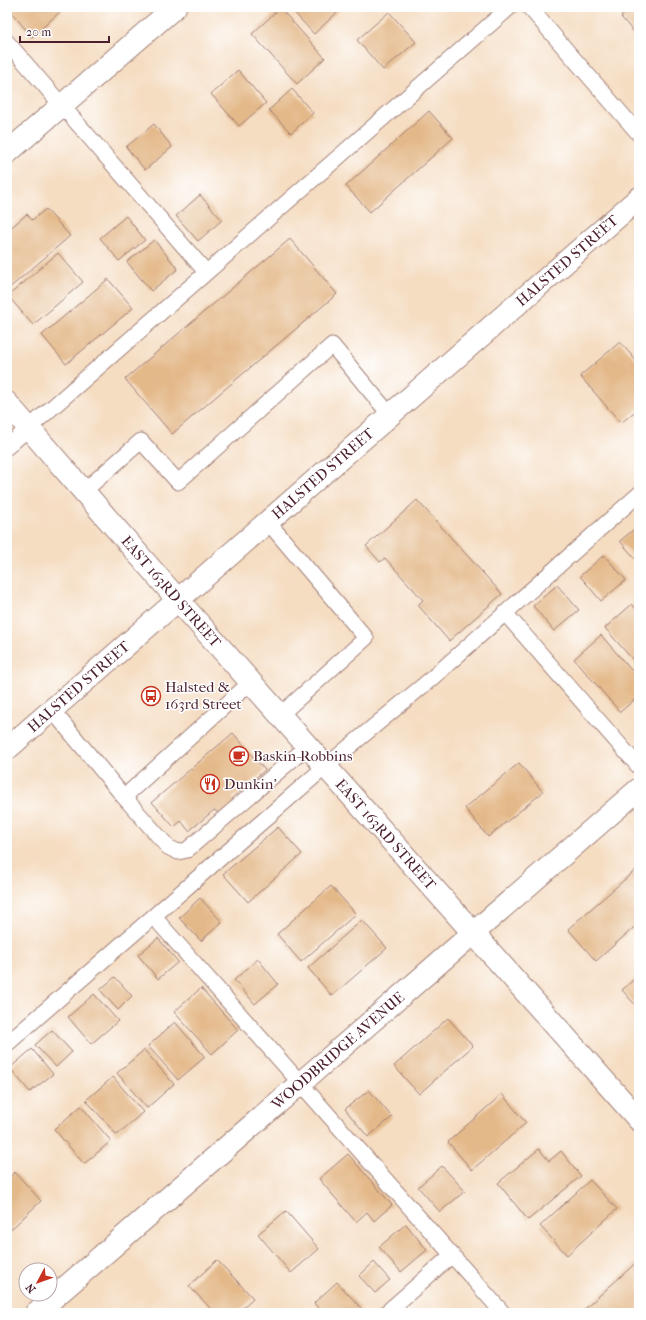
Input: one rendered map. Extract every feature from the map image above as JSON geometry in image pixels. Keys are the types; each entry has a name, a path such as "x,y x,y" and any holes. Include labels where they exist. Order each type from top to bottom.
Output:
{"street":[{"path":"7,153 175,7"},
{"name":"HALSTED STREET","path":"7,749 639,198"},
{"name":"EAST 163RD STREET","path":"7,403 178,600 639,1120"},
{"name":"WOODBRIDGE AVENUE","path":"36,1313 639,789"}],"lane":[{"path":"7,447 510,7"},
{"path":"528,7 639,134"},
{"path":"7,42 206,272"},
{"path":"84,492 141,441 178,482 332,345 390,415"},
{"path":"7,1044 326,766 431,679 639,494"},
{"path":"268,522 366,638 280,715"},
{"path":"505,613 639,767"},
{"path":"124,797 251,682"},
{"path":"52,710 124,797 168,847 178,852 187,850 308,746"},
{"path":"154,917 503,1313"},
{"path":"386,1313 452,1255"}],"building":[{"path":"7,7 58,7 61,11 32,37"},
{"path":"289,7 343,7 314,34"},
{"path":"632,7 639,7 639,38 621,17"},
{"path":"280,8 325,58 297,84 252,34"},
{"path":"389,12 416,42 383,70 357,40"},
{"path":"7,68 12,74 7,79"},
{"path":"238,70 266,103 239,126 211,94"},
{"path":"292,89 313,113 291,133 269,110"},
{"path":"429,111 453,138 370,212 346,186"},
{"path":"154,124 172,147 145,170 126,147"},
{"path":"200,195 222,220 198,241 176,216"},
{"path":"46,209 70,236 7,290 7,231 27,214 32,220"},
{"path":"126,216 145,240 119,261 100,238"},
{"path":"290,239 337,294 172,434 125,379"},
{"path":"154,240 178,269 151,291 127,262"},
{"path":"58,253 83,282 33,325 8,296"},
{"path":"108,279 133,308 66,364 42,335"},
{"path":"620,342 639,364 639,408 621,423 580,376"},
{"path":"417,500 502,594 449,641 418,605 423,600 385,558 380,562 366,546"},
{"path":"639,525 639,563 620,541"},
{"path":"604,555 626,580 601,601 580,576"},
{"path":"557,585 579,610 554,631 533,606"},
{"path":"632,604 639,613 639,667 605,628"},
{"path":"601,635 639,679 639,696 620,712 574,659"},
{"name":"Dunkin'","path":"233,733 265,770 232,798 236,803 222,815 214,810 189,831 181,821 174,827 152,802"},
{"path":"519,763 543,792 488,837 465,808"},
{"path":"278,827 302,854 248,902 223,874"},
{"path":"639,867 639,923 596,961 568,929"},
{"path":"331,886 356,914 301,962 277,934"},
{"path":"200,898 222,922 201,941 179,918"},
{"path":"362,920 387,948 332,996 308,968"},
{"path":"158,938 178,962 158,979 138,955"},
{"path":"258,959 278,984 255,1004 234,980"},
{"path":"639,975 639,1009 622,990"},
{"path":"115,977 132,996 118,1010 100,990"},
{"path":"201,988 238,1030 212,1054 174,1012"},
{"path":"94,994 118,1021 91,1044 68,1017"},
{"path":"448,1018 473,1046 419,1094 394,1066"},
{"path":"175,1022 205,1057 178,1080 148,1046"},
{"path":"52,1030 72,1052 56,1067 35,1045"},
{"path":"32,1049 53,1074 30,1092 10,1068"},
{"path":"144,1050 174,1084 147,1108 117,1073"},
{"path":"113,1077 143,1112 117,1135 86,1100"},
{"path":"369,1090 392,1117 368,1137 345,1109"},
{"path":"502,1094 526,1123 472,1170 448,1142"},
{"path":"81,1106 111,1141 84,1164 54,1129"},
{"path":"539,1149 549,1161 561,1151 581,1176 528,1220 498,1183"},
{"path":"348,1154 392,1205 374,1221 367,1212 356,1222 319,1179"},
{"path":"442,1166 465,1191 440,1212 418,1187"},
{"path":"15,1172 41,1201 7,1233 7,1179"},
{"path":"590,1180 617,1209 567,1255 540,1226"},
{"path":"286,1211 319,1249 291,1273 258,1234"},
{"path":"406,1224 427,1250 401,1272 379,1247"},
{"path":"217,1260 253,1298 237,1313 215,1313 189,1286"},
{"path":"639,1260 639,1313 580,1313"},
{"path":"374,1262 390,1280 375,1293 359,1276"},
{"path":"337,1282 361,1308 355,1313 323,1313 314,1303"}],"place":[{"name":"Halsted & 163rd Street","path":"151,696"},
{"name":"Baskin-Robbins","path":"239,756"},
{"name":"Dunkin'","path":"210,784"}]}
